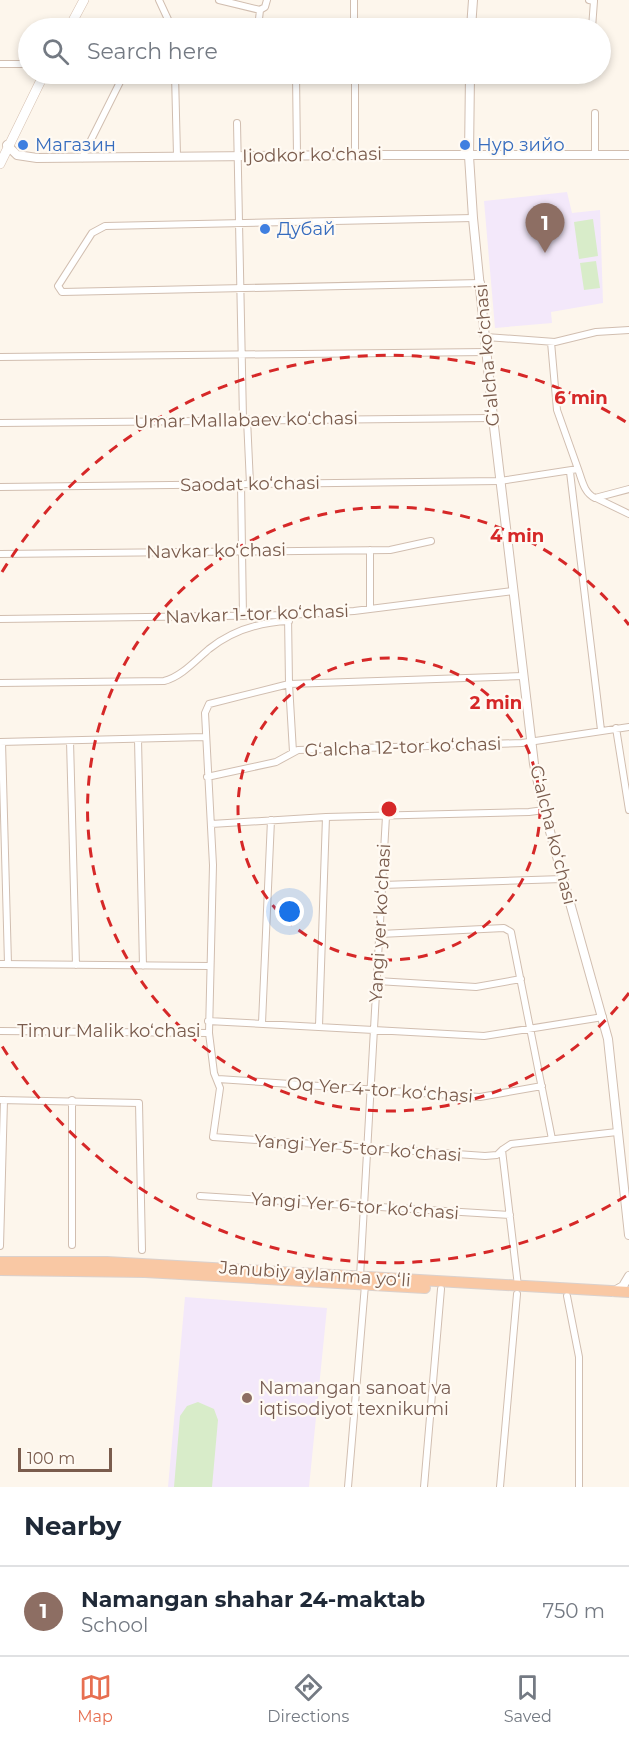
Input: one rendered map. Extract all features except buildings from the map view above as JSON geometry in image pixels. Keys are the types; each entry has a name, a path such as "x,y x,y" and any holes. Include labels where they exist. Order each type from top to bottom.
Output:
{"highway":[{"name":"Janubiy aylanma yoʻli","path":"0,1262 107,1262 518,1290 629,1300"},
{"name":"Janubiy aylanma yoʻli","path":"0,1270 145,1272 363,1281 441,1289 629,1292"}],"main road":[{"path":"74,18 84,0"},
{"path":"0,164 3,143 38,84"}],"street":[{"path":"219,0 260,10 265,7 267,0"},
{"path":"354,0 354,18"},
{"path":"471,18 472,0"},
{"path":"592,18 593,0"},
{"path":"161,1 168,18"},
{"path":"259,18 260,10"},
{"path":"0,64 18,64"},
{"path":"82,158 119,84"},
{"path":"175,84 177,156"},
{"path":"296,84 297,155"},
{"path":"355,84 356,154"},
{"name":"Gʻalcha koʻchasi","path":"470,84 469,156 473,218 500,481 532,742 544,810 608,1039 617,1132 626,1168 629,1235"},
{"path":"595,113 595,155"},
{"path":"237,123 241,354 250,484"},
{"name":"Ijodkor koʻchasi","path":"3,143 17,154 26,157 356,154 629,155"},
{"path":"473,218 100,227 92,233 58,286 62,292 481,283"},
{"path":"486,337 551,342 607,330 629,330"},
{"path":"551,342 557,410 587,493 629,514"},
{"path":"0,357 487,352"},
{"name":"Umar Mallabaev koʻchasi","path":"0,423 493,418"},
{"name":"Saodat koʻchasi","path":"0,487 500,481 578,469"},
{"path":"570,472 602,730"},
{"path":"241,484 243,616"},
{"path":"596,498 629,489"},
{"name":"Navkar koʻchasi","path":"0,554 390,550 431,541"},
{"path":"370,550 370,609"},
{"name":"Navkar 1-tor koʻchasi","path":"0,619 243,616 288,618 513,591"},
{"path":"0,683 164,681 177,676 211,647 232,634 288,618 293,752"},
{"path":"523,676 289,684 209,704 205,712 205,737 213,865 208,1021 484,1036 603,1017"},
{"name":"Gʻalcha 12-tor koʻchasi","path":"207,777 276,762 287,758 293,752 532,742 629,727"},
{"path":"616,728 629,810"},
{"path":"205,737 1,742 4,964 209,966"},
{"path":"138,739 143,966"},
{"path":"70,741 76,965"},
{"path":"211,824 326,816 544,810"},
{"path":"319,1026 326,816"},
{"name":"Yangi yer koʻchasi","path":"348,1487 363,1281 364,1207 386,816"},
{"path":"262,1023 271,820"},
{"path":"382,885 563,879"},
{"path":"380,934 508,929 514,936 552,1139"},
{"path":"377,981 476,987 521,979"},
{"name":"Timur Malik koʻchasi","path":"0,1031 209,1033 208,1021"},
{"path":"209,1033 218,1079"},
{"name":"Oq Yer 4-tor koʻchasi","path":"218,1079 480,1097 542,1086"},
{"name":"Yangi Yer 5-tor koʻchasi","path":"218,1079 220,1088 213,1137 485,1155 496,1155 502,1150"},
{"path":"0,1246 2,1100 137,1102 140,1107 142,1251"},
{"path":"72,1100 72,1245"},
{"path":"500,1487 518,1290 502,1150 511,1144 617,1132"},
{"name":"Yangi Yer 6-tor koʻchasi","path":"200,1196 510,1215"},
{"path":"613,1292 625,1283 629,1276"},
{"path":"424,1487 441,1289"},
{"path":"567,1296 579,1357 579,1487"}],"shaded area":[{"path":"567,192 572,213 600,210 603,303 551,312 552,323 495,328 484,201"},
{"name":"Namangan sanoat va iqtisodiyot texnikumi","path":"185,1297 327,1308 309,1487 168,1487"}],"green space":[{"path":"593,219 598,256 579,259 574,222"},
{"path":"596,261 600,288 584,290 580,263"},
{"path":"198,1402 214,1409 218,1420 212,1487 174,1487 180,1416 187,1406"}],"place":[{"name":"Магазин","path":"23,145"},
{"name":"Нур зийо","path":"465,145"},
{"name":"Дубай","path":"265,229"},
{"name":"Namangan shahar 24-maktab","path":"545,253"},
{"name":"Namangan sanoat va iqtisodiyot texnikumi","path":"247,1398"}]}
